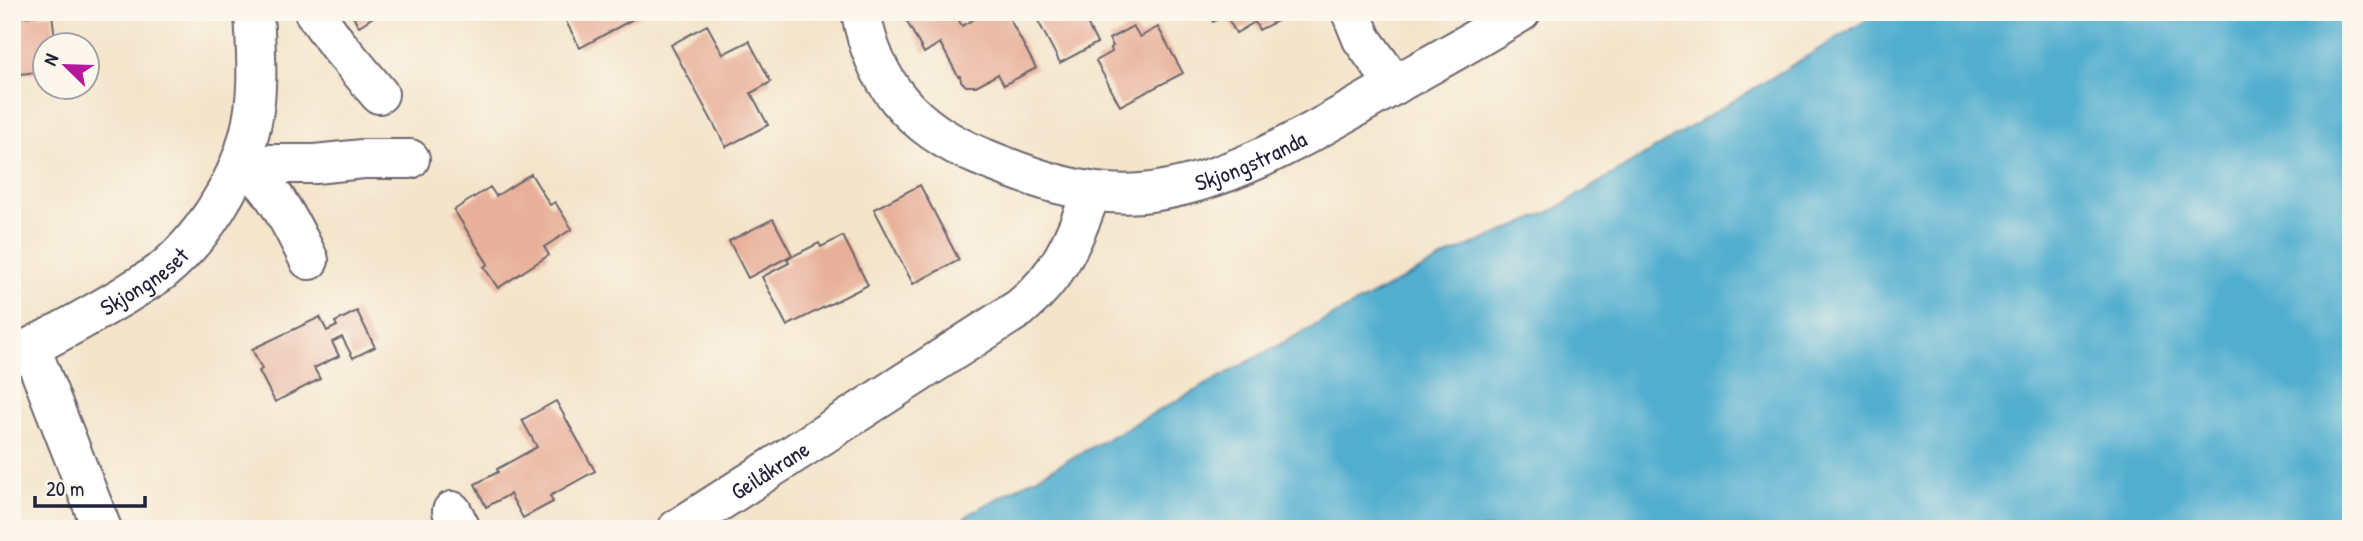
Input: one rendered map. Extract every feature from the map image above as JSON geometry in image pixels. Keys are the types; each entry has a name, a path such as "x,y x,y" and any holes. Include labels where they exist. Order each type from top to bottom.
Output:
{"street":[{"name":"Skjongneset","path":"21,352 86,319 162,271 198,234 247,170 257,81 254,12"},
{"path":"314,12 379,94"},
{"name":"Skjongstranda","path":"861,12 877,66 889,88 905,108 924,124 953,145 1018,173 1091,193 1142,193 1201,181 1273,152 1521,12"},
{"path":"1351,12 1362,39 1395,85"},
{"path":"309,260 296,232 247,170 268,164 410,159"},
{"name":"Geilåkrane","path":"677,529 1036,295 1054,275 1071,246 1091,193"},
{"path":"21,352 102,529"}],"water":[{"path":"1880,12 2351,12 2351,529 951,529 971,513 1312,327 1449,255 1552,211"}],"building":[{"path":"17,12 34,12 35,14 18,16"},
{"path":"350,12 381,12 359,26"},
{"path":"561,12 646,12 580,48"},
{"path":"954,12 962,26 987,12 1006,12 1036,68 1004,85 998,74 976,86 966,86 940,43 924,53 903,14"},
{"path":"1049,12 1081,12 1097,43 1060,63 1038,21 1050,14"},
{"path":"1208,12 1272,12 1277,21 1259,30 1255,22 1236,33 1226,15 1213,22"},
{"path":"52,14 54,32 32,32 32,73 12,75 12,18"},
{"path":"707,25 723,54 749,41 771,82 751,93 768,125 726,147 671,45"},
{"path":"1133,26 1140,37 1158,27 1183,73 1120,106 1096,61 1112,52 1113,46 1109,39"},
{"path":"531,174 550,205 555,202 572,229 544,247 549,255 498,288 484,267 488,264 454,210 490,187 496,196"},
{"path":"920,185 959,260 913,284 874,209"},
{"path":"773,219 792,255 748,278 729,241"},
{"path":"843,236 868,285 787,326 762,277 789,263 787,259 819,243 821,247"},
{"path":"357,311 375,347 353,358 342,337 332,342 339,356 314,368 320,379 275,402 259,371 262,369 252,349 320,317 327,331 337,326 335,322"},
{"path":"556,401 595,471 550,496 553,502 523,518 510,494 486,507 475,484 537,447 522,420"}]}
